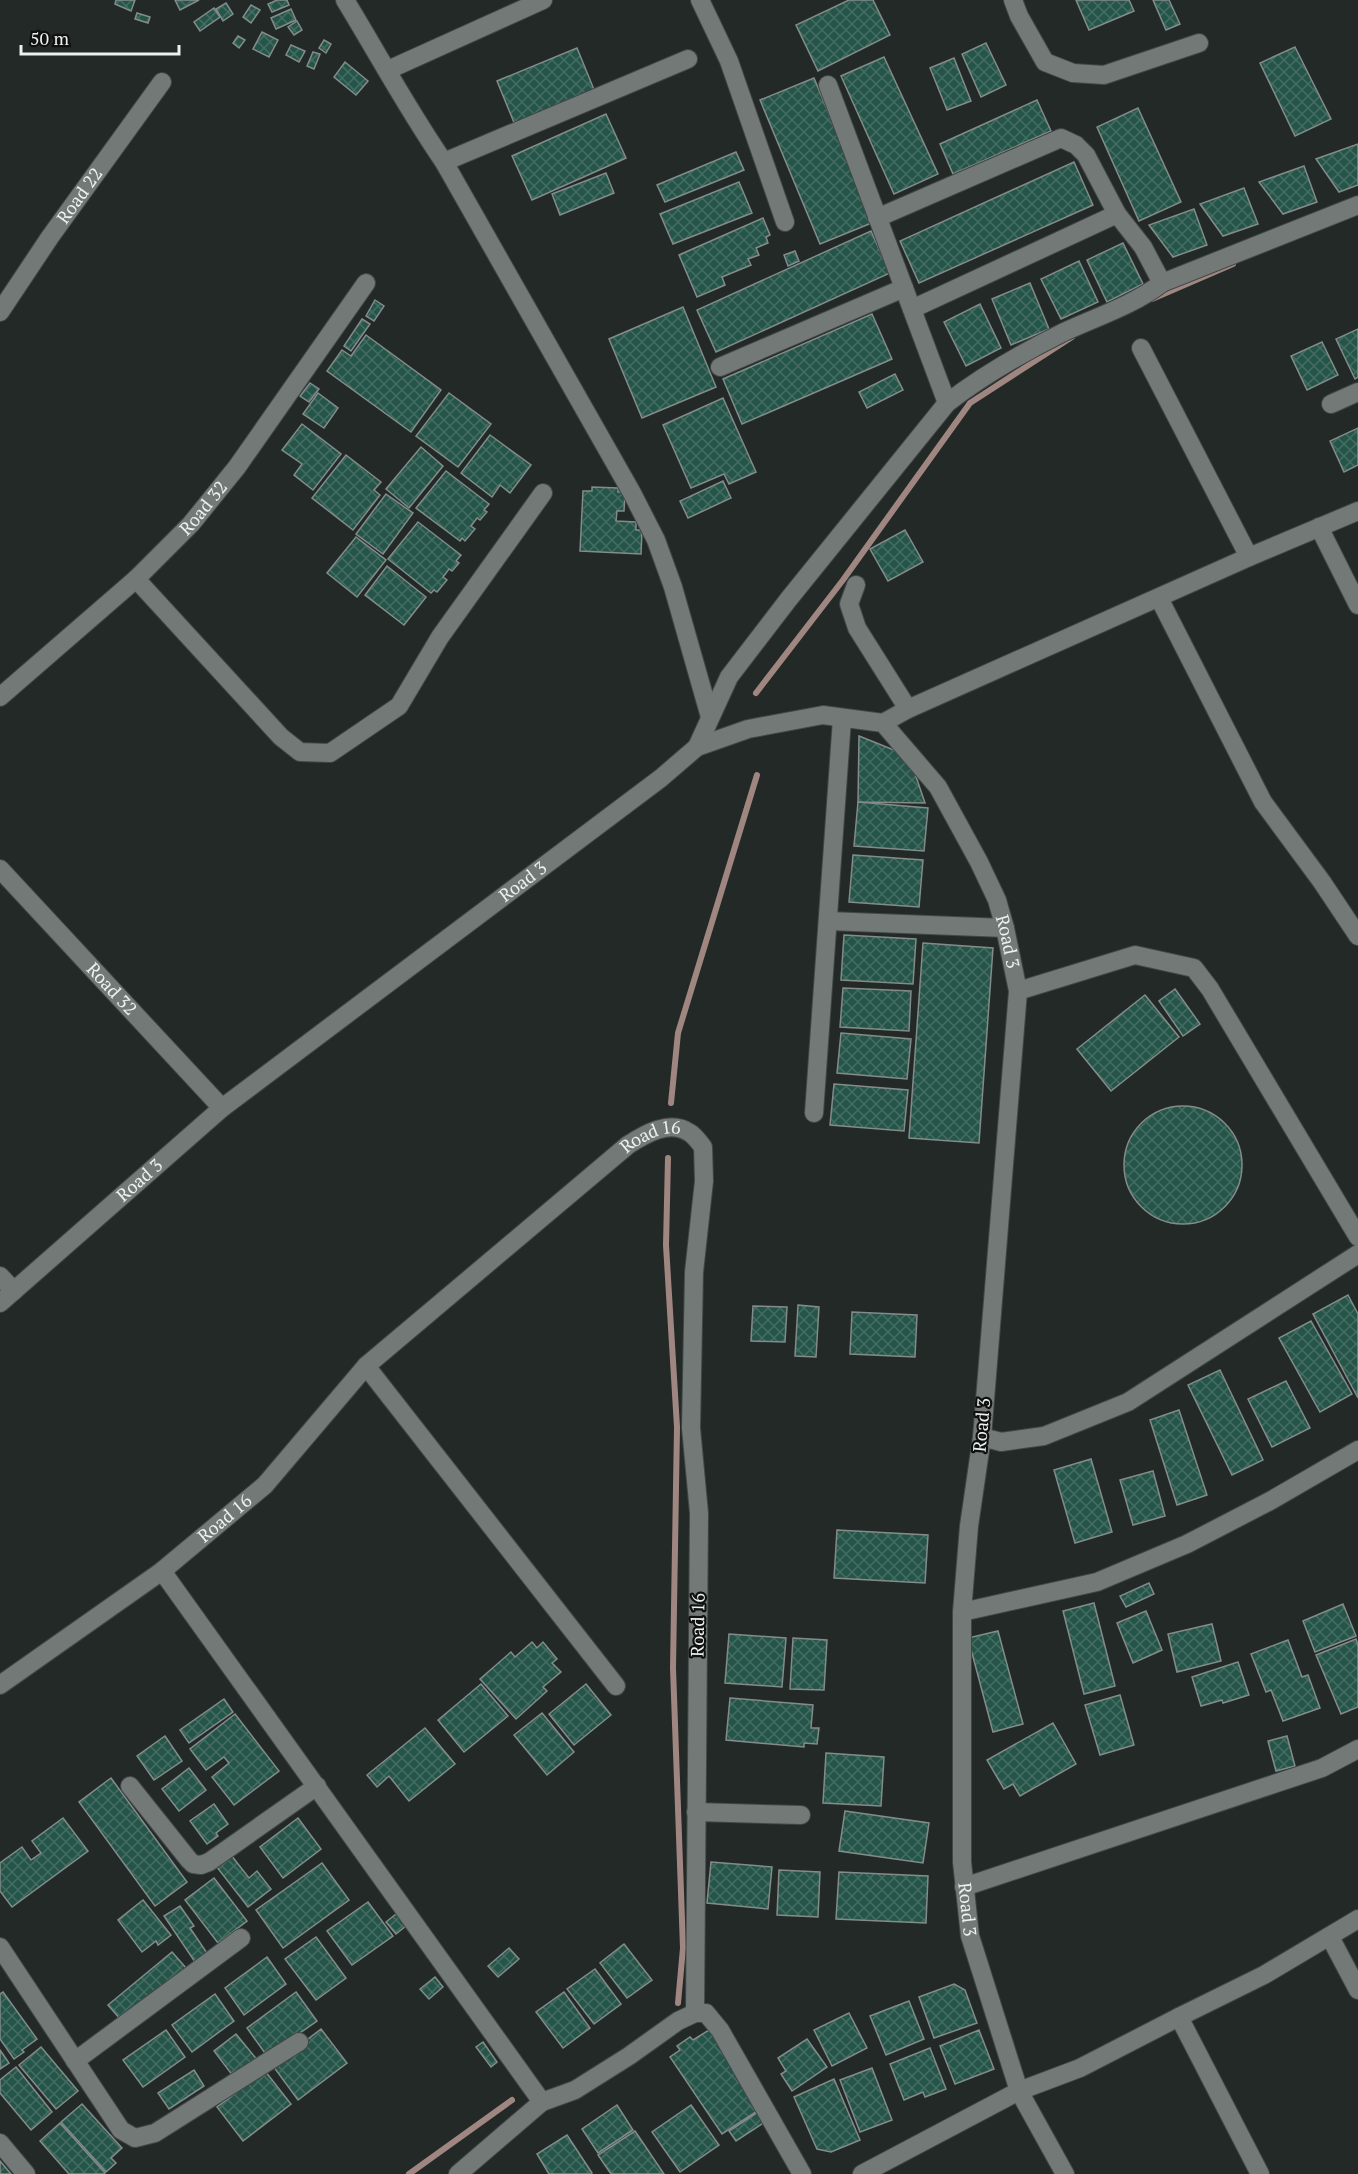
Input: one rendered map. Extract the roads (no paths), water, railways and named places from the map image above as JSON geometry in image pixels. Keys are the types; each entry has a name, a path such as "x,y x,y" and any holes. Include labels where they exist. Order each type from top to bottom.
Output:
{"street":[{"path":"345,0 388,70 416,122 444,162 632,493 656,540 673,587 711,717"},
{"path":"388,70 543,0"},
{"path":"700,0 729,61 785,222"},
{"path":"1013,0 1019,16 1045,62 1073,73 1104,75 1199,43"},
{"path":"444,162 688,59"},
{"name":"Road 22","path":"0,312 50,237 162,82"},
{"path":"828,85 947,403"},
{"path":"877,218 1062,138 1076,145 1086,155 1117,213 1143,247 1162,283"},
{"path":"697,747 729,677 947,403 976,380 1061,334 1139,299 1162,283 1358,205"},
{"path":"912,309 1117,213"},
{"name":"Road 32","path":"0,697 136,579 191,524 237,467 366,283"},
{"path":"720,367 904,288"},
{"path":"1141,348 1249,557"},
{"path":"1331,404 1358,392"},
{"path":"136,579 281,737 300,752 330,753 399,706 440,637 543,492"},
{"path":"883,723 908,709 1358,511"},
{"path":"1319,527 1358,605"},
{"path":"856,585 849,604 857,628 908,709"},
{"path":"1159,598 1263,802 1322,882 1358,936"},
{"name":"Road 3","path":"0,1303 222,1108 651,786 697,747 748,729 823,716 883,723 938,787 997,900 1018,991 982,1437 969,1526 962,1612 962,1862 970,1936 1019,2091 1065,2174"},
{"path":"814,1113 842,719"},
{"name":"Road 32","path":"0,869 222,1108"},
{"path":"828,921 1005,928"},
{"path":"1018,991 1135,956 1194,968 1216,999 1358,1237"},
{"name":"Road 16","path":"0,1685 162,1571 265,1485 366,1366 627,1145 646,1133 670,1126 689,1132 703,1147 704,1180 694,1272 691,1428 699,1513 695,2013"},
{"path":"982,1437 1001,1442 1044,1436 1128,1402 1358,1254"},
{"path":"0,1276 14,1291"},
{"path":"366,1366 616,1686"},
{"path":"962,1612 1097,1582 1187,1544 1270,1501 1358,1450"},
{"path":"162,1571 542,2102"},
{"path":"964,1887 1322,1768 1358,1749"},
{"path":"130,1786 189,1860 193,1864 201,1865 209,1862 317,1786"},
{"path":"696,1812 801,1815"},
{"path":"862,2174 1019,2091 1080,2068 1264,1975 1358,1919"},
{"path":"1330,1937 1358,1990"},
{"path":"75,2061 241,1938"},
{"path":"0,1947 122,2130 135,2138 155,2133 299,2042"},
{"path":"458,2174 542,2102 575,2090 628,2056 659,2032 695,2013 706,2013 720,2030 802,2174"},
{"path":"1179,2017 1260,2174"},
{"path":"0,2143 26,2174"}],"waterway":[{"path":"1152,299 1233,264"},
{"path":"756,693 843,580 970,403 1072,337"},
{"path":"671,1103 678,1033 757,775"},
{"path":"668,1158 666,1245 677,1427 673,1668 683,1948 678,2003"},
{"path":"409,2174 512,2100"}]}
